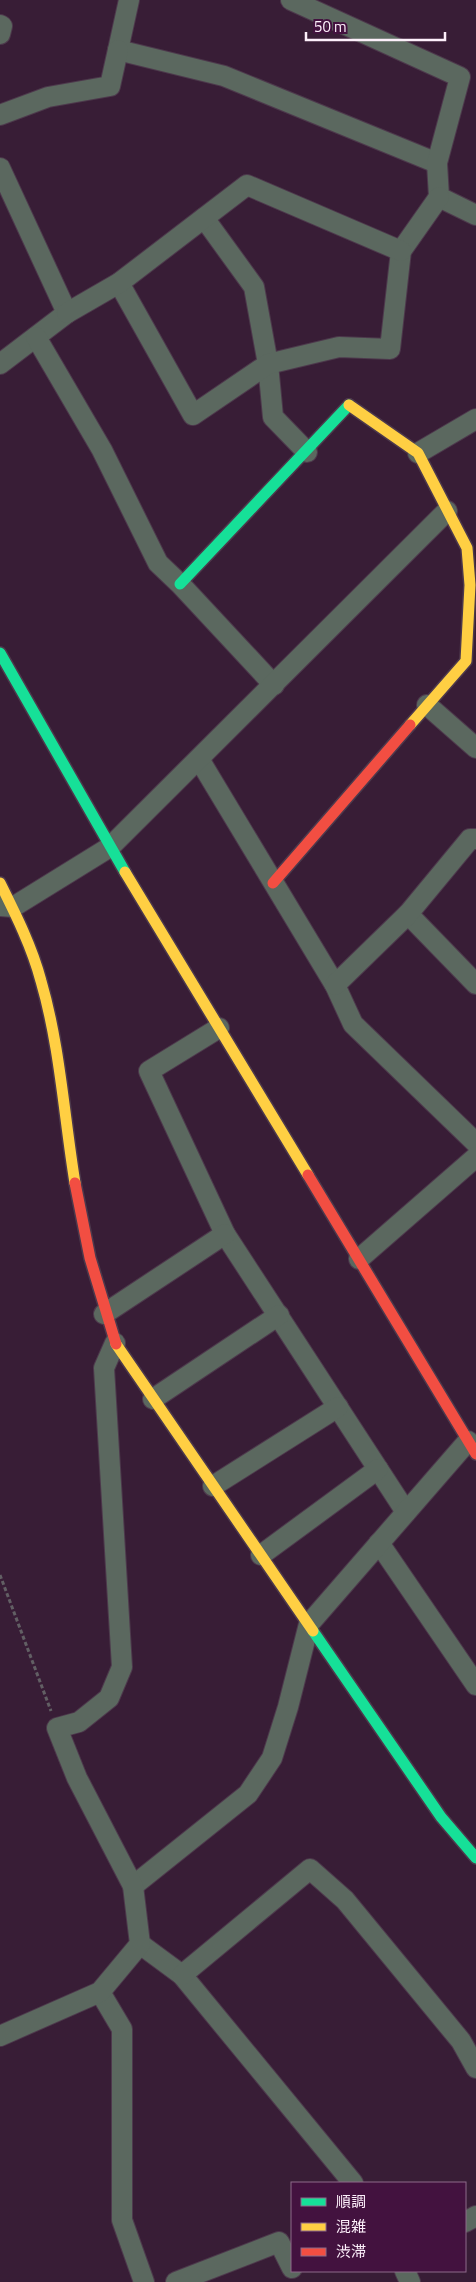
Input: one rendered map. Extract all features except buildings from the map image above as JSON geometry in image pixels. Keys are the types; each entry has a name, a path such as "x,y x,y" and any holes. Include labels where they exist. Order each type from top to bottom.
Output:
{"street":[{"path":"0,115 48,97 110,86 129,0"},
{"path":"119,283 193,415 268,364 339,347 390,349 402,251 439,197 437,163 460,77 291,0"},
{"path":"0,25 2,26 0,34"},
{"path":"118,50 224,76 437,163"},
{"path":"0,168 67,313"},
{"path":"2,357 36,337 67,313 119,283 247,186 402,251"},
{"path":"439,197 476,215"},
{"path":"204,218 254,287 268,364 272,417 308,452"},
{"path":"36,337 102,450 158,563 274,685"},
{"path":"180,584 308,452 349,405 418,453 467,548 470,585 466,661 273,883"},
{"path":"418,453 476,420"},
{"path":"6,907 110,847 447,511"},
{"path":"0,653 110,847 474,1444 406,1512 308,1624 288,1707 272,1758 248,1794 133,1886"},
{"path":"427,705 476,748"},
{"path":"199,760 335,985 353,1024 476,1142"},
{"path":"335,985 408,914 470,839 476,839"},
{"path":"0,883 6,907 45,993 81,1223 104,1314 115,1343 441,1817 476,1858"},
{"path":"408,914 476,984"},
{"path":"219,1028 149,1071 226,1234 406,1512"},
{"path":"359,1258 476,1158"},
{"path":"104,1314 226,1234"},
{"path":"152,1399 278,1316"},
{"path":"0,2036 100,1992 140,1944 133,1886 77,1778 58,1728 79,1722 109,1698 122,1667 104,1368 115,1343"},
{"path":"213,1486 338,1407"},
{"path":"261,1555 378,1469"},
{"path":"380,1543 476,1686"},
{"path":"182,1975 310,1870 345,1900 461,2041 476,2068"},
{"path":"140,1944 182,1975 352,2182"},
{"path":"100,1992 122,2029 123,2099 120,2160 122,2220 144,2282"},
{"path":"176,2282 279,2242 291,2265"}],"path":[{"path":"0,1575 58,1728"}],"traffic: fast":[{"path":"180,584 349,405"},
{"path":"0,653 125,872"},
{"path":"313,1631 441,1817 476,1858"}],"traffic: slow":[{"path":"349,405 418,453 467,548 470,585 466,661 410,725"},
{"path":"125,872 308,1175"},
{"path":"0,883 28,943 47,1006 57,1056 75,1183"},
{"path":"116,1344 313,1631"}],"traffic: jam":[{"path":"273,883 410,725"},
{"path":"308,1175 476,1454"},
{"path":"75,1183 90,1258 116,1344"}]}
